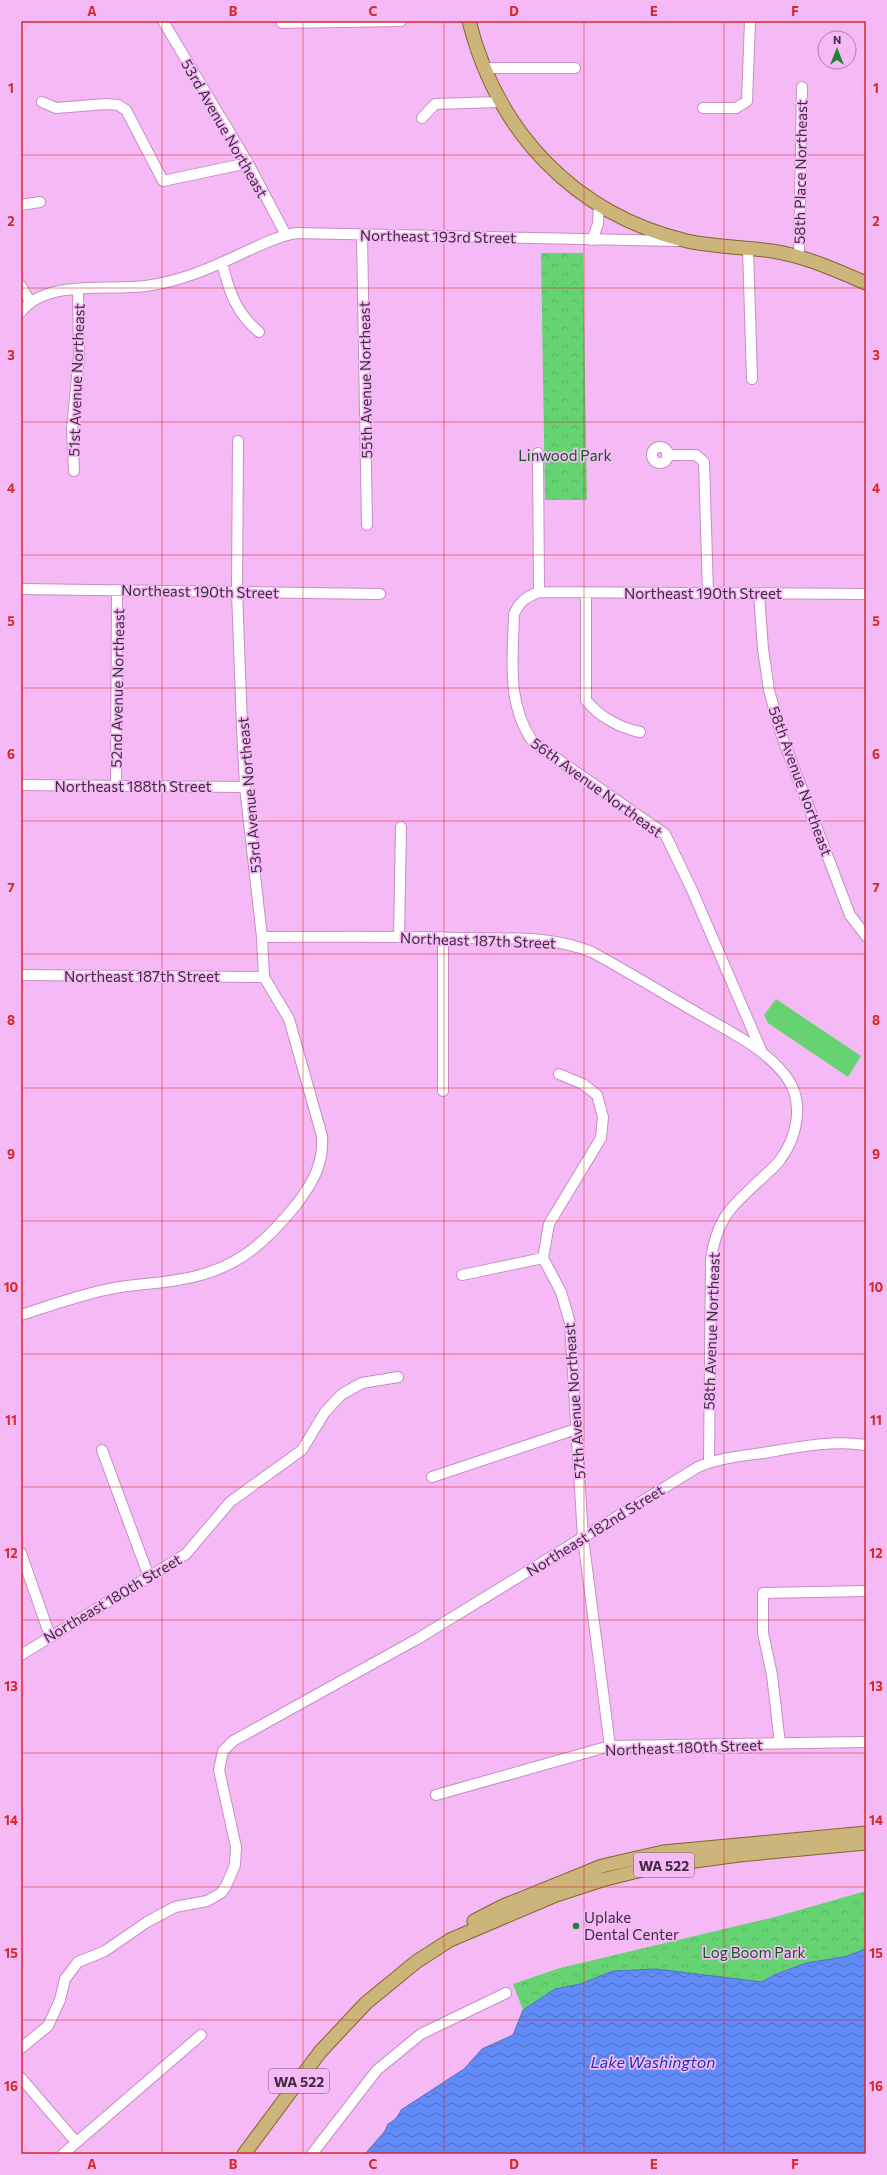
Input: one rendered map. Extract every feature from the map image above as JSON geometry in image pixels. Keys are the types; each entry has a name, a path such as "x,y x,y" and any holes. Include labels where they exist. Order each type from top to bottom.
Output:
{"main road":[{"path":"469,21 483,68 499,102 521,135 548,165 571,186 599,205 648,229 689,242"},
{"name":"Northeast 193rd Street","path":"689,242 748,248 799,257 866,283"},
{"name":"WA 522","path":"450,1940 465,1925 503,1906 602,1866 663,1852 866,1833"},
{"name":"WA 522","path":"244,2154 320,2052 358,2012 416,1962 450,1940 556,1895 602,1880 658,1866 739,1855 866,1843"}],"street":[{"name":"53rd Avenue Northeast","path":"163,21 248,163 286,235"},
{"path":"282,23 401,21"},
{"path":"703,108 736,108 747,101 750,21"},
{"path":"483,68 575,68"},
{"name":"58th Place Northeast","path":"799,257 802,87"},
{"path":"42,102 56,108 106,104 118,105 126,110 163,181 248,163"},
{"path":"422,118 435,104 499,102"},
{"path":"21,205 40,202"},
{"path":"592,240 598,224 599,205"},
{"name":"Northeast 193rd Street","path":"21,312 30,302 51,293 78,289 160,284 222,263 286,235 310,232 362,235 689,242"},
{"name":"55th Avenue Northeast","path":"362,235 367,526"},
{"path":"748,248 752,380"},
{"path":"222,263 230,294 247,322 259,332"},
{"path":"21,286 30,302"},
{"name":"51st Avenue Northeast","path":"74,471 72,429 79,356 78,289"},
{"name":"53rd Avenue Northeast","path":"21,1315 79,1296 100,1291 199,1276 241,1259 266,1240 309,1187 320,1164 323,1148 322,1136 289,1018 264,977 262,938 245,787 237,592 238,442"},
{"path":"538,453 539,592"},
{"path":"667,455 696,455 704,462 708,593"},
{"name":"Northeast 190th Street","path":"21,589 380,594"},
{"name":"52nd Avenue Northeast","path":"116,786 118,590"},
{"name":"Northeast 190th Street","path":"539,592 866,594"},
{"name":"56th Avenue Northeast","path":"539,592 529,596 519,603 514,614 513,691 523,728 533,742 665,834 692,890 761,1050"},
{"path":"586,593 586,700 592,708 624,729 640,732"},
{"name":"58th Avenue Northeast","path":"759,594 763,649 769,690 781,734 850,915 866,936"},
{"name":"Northeast 188th Street","path":"21,785 245,787"},
{"path":"399,938 401,827"},
{"path":"443,937 443,1091"},
{"name":"Northeast 187th Street","path":"262,938 443,937 548,939 570,943 592,952 761,1050"},
{"name":"Northeast 187th Street","path":"21,975 264,977"},
{"name":"58th Avenue Northeast","path":"709,1462 711,1275 714,1240 719,1226 728,1211 780,1161 793,1138 795,1130 797,1112 795,1093 786,1076 761,1050"},
{"path":"462,1275 543,1258 549,1224 601,1138 603,1117 597,1095 583,1084 559,1074"},
{"name":"57th Avenue Northeast","path":"543,1258 561,1292 570,1324 583,1538 610,1746"},
{"name":"Northeast 180th Street","path":"21,1655 186,1554 230,1502 302,1450 325,1412 342,1394 362,1383 398,1377"},
{"path":"432,1477 576,1429"},
{"name":"Northeast 182nd Street","path":"21,2048 48,2026 60,2000 65,1979 78,1962 105,1951 147,1922 175,1907 207,1901 221,1893 235,1865 236,1847 219,1770 224,1751 233,1741 419,1638 698,1466 709,1462 822,1444 846,1442 866,1444"},
{"path":"102,1450 149,1578"},
{"path":"21,1553 50,1636"},
{"path":"780,1744 772,1675 763,1633 763,1593 866,1591"},
{"name":"Northeast 180th Street","path":"436,1795 610,1746 866,1742"},
{"path":"312,2154 377,2070 421,2034 506,1993"},
{"path":"63,2154 201,2035"},
{"path":"21,2078 76,2142"}],"green space":[{"name":"Linwood Park","path":"541,253 583,253 587,500 545,500"},
{"path":"776,999 861,1056 848,1077 768,1023 764,1015"},
{"name":"Log Boom Park","path":"866,1891 866,1949 844,1957 806,1963 774,1975 762,1982 613,1971 580,1984 555,1989 523,2010 513,1984 560,1968 775,1917"}],"water":[{"name":"Lake Washington","path":"866,1949 866,2154 365,2154 385,2131 388,2124 397,2117 401,2110 464,2069 482,2049 513,2035 523,2010 555,1989 580,1984 613,1971 656,1969 762,1982 774,1975 806,1963 844,1957"}],"place":[{"name":"Uplake Dental Center","path":"576,1926"}]}
